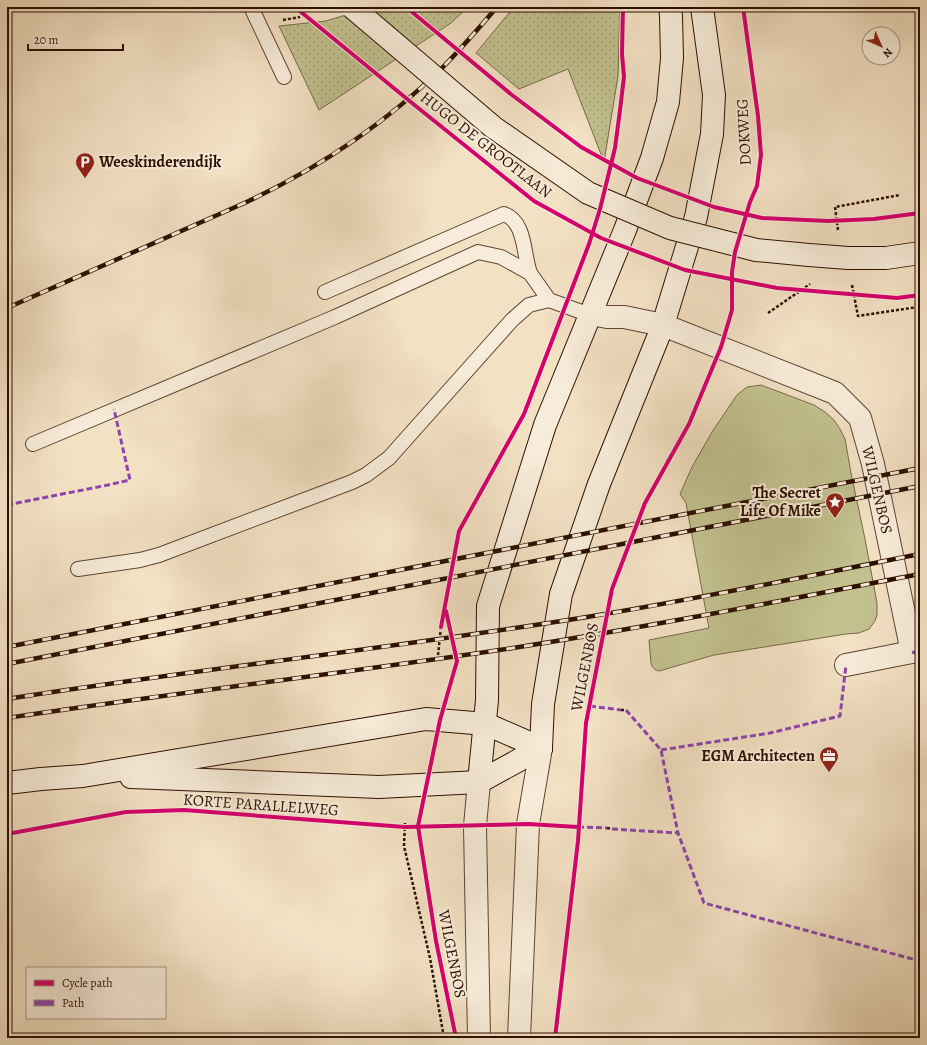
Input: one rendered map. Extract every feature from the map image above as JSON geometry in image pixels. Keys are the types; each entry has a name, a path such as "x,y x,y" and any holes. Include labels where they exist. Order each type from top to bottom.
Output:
{"main road":[{"name":"HUGO DE GROOTLAAN","path":"352,7 493,127 588,193 670,228 756,250 848,258 886,258 920,253"},
{"path":"591,314 652,158 668,102 672,58 670,7"},
{"name":"DOKWEG","path":"663,324 696,217 712,134 714,95 702,7"},
{"name":"WILGENBOS","path":"479,1038 475,826 486,724 488,606 545,425 591,314 607,317 624,317 663,324 835,393 860,418 872,464 912,652 846,665"},
{"name":"WILGENBOS","path":"519,1038 528,824 540,748 543,704 561,594 599,484 663,324"},
{"name":"KORTE PARALLELWEG","path":"7,784 41,779 83,776 426,719 486,724 540,748"},
{"name":"KORTE PARALLELWEG","path":"83,776 379,787 480,782 540,748"}],"lane":[{"path":"252,7 284,77"},
{"path":"325,292 501,214 507,215 512,219 521,233 530,273 549,300"},
{"path":"33,444 335,317 478,252 501,257 530,273"},
{"path":"78,569 140,560 160,555 334,489 366,475 389,458 401,446 512,320 529,305 549,300 591,314"}],"path":[{"path":"301,12 307,17"},
{"path":"839,238 836,207 900,194 901,201"},
{"path":"828,221 843,220"},
{"path":"851,280 858,316 918,307 917,302"},
{"path":"766,314 813,282"},
{"path":"792,289 806,290"},
{"path":"850,295 858,295"},
{"path":"438,654 442,620"},
{"path":"621,710 626,710"},
{"path":"397,827 405,825 412,827"},
{"path":"405,825 404,846 430,958 444,1038"},
{"path":"607,828 612,829"}],"shaded area":[{"path":"366,7 468,7 451,23 319,110 279,26 326,21 362,10"},
{"path":"514,7 620,7 618,76 604,162 568,69 519,89 476,53"},
{"path":"761,385 814,405 825,412 834,420 845,439 877,603 877,615 875,621 869,629 859,633 714,655 658,671 651,665 649,640 709,628 686,503 680,494 692,467 712,432 737,395 747,387"}],"railway":[{"path":"7,308 268,192 321,162 372,127 420,89 477,31 497,7"},
{"path":"7,647 920,468"},
{"path":"7,664 920,486"},
{"path":"7,699 442,639 587,617 712,595 920,554"},
{"path":"7,718 387,666 564,640 920,574"}],"marked path":[{"path":"7,505 130,480 114,409"},
{"path":"912,652 920,654"},
{"path":"661,750 770,733 840,716 846,665"},
{"path":"590,706 621,710"},
{"path":"626,710 661,750 678,833"},
{"path":"578,827 607,828"},
{"path":"612,829 678,833 704,903 920,961"}],"cycle path":[{"path":"295,7 534,201 601,238 685,270 777,288 897,298 920,295"},
{"path":"406,7 512,95 581,147 637,178 714,207 762,218 828,221 874,219 920,213"},
{"path":"441,627 459,531 524,414 589,244 600,209 615,148 624,77 622,54 623,7"},
{"path":"555,1038 578,841 586,723 612,589 645,503 689,424 721,347 732,310 732,272 735,252 750,202 757,186 761,155 758,116 743,7"},
{"path":"446,611 457,661 440,720 418,826 436,941 456,1038"},
{"path":"7,834 126,812 184,810 405,827 528,824 578,827"}],"place":[{"name":"Weeskinderendijk","path":"85,179"},
{"name":"The Secret Life Of Mike","path":"835,519"},
{"name":"EGM Architecten","path":"829,773"}]}
